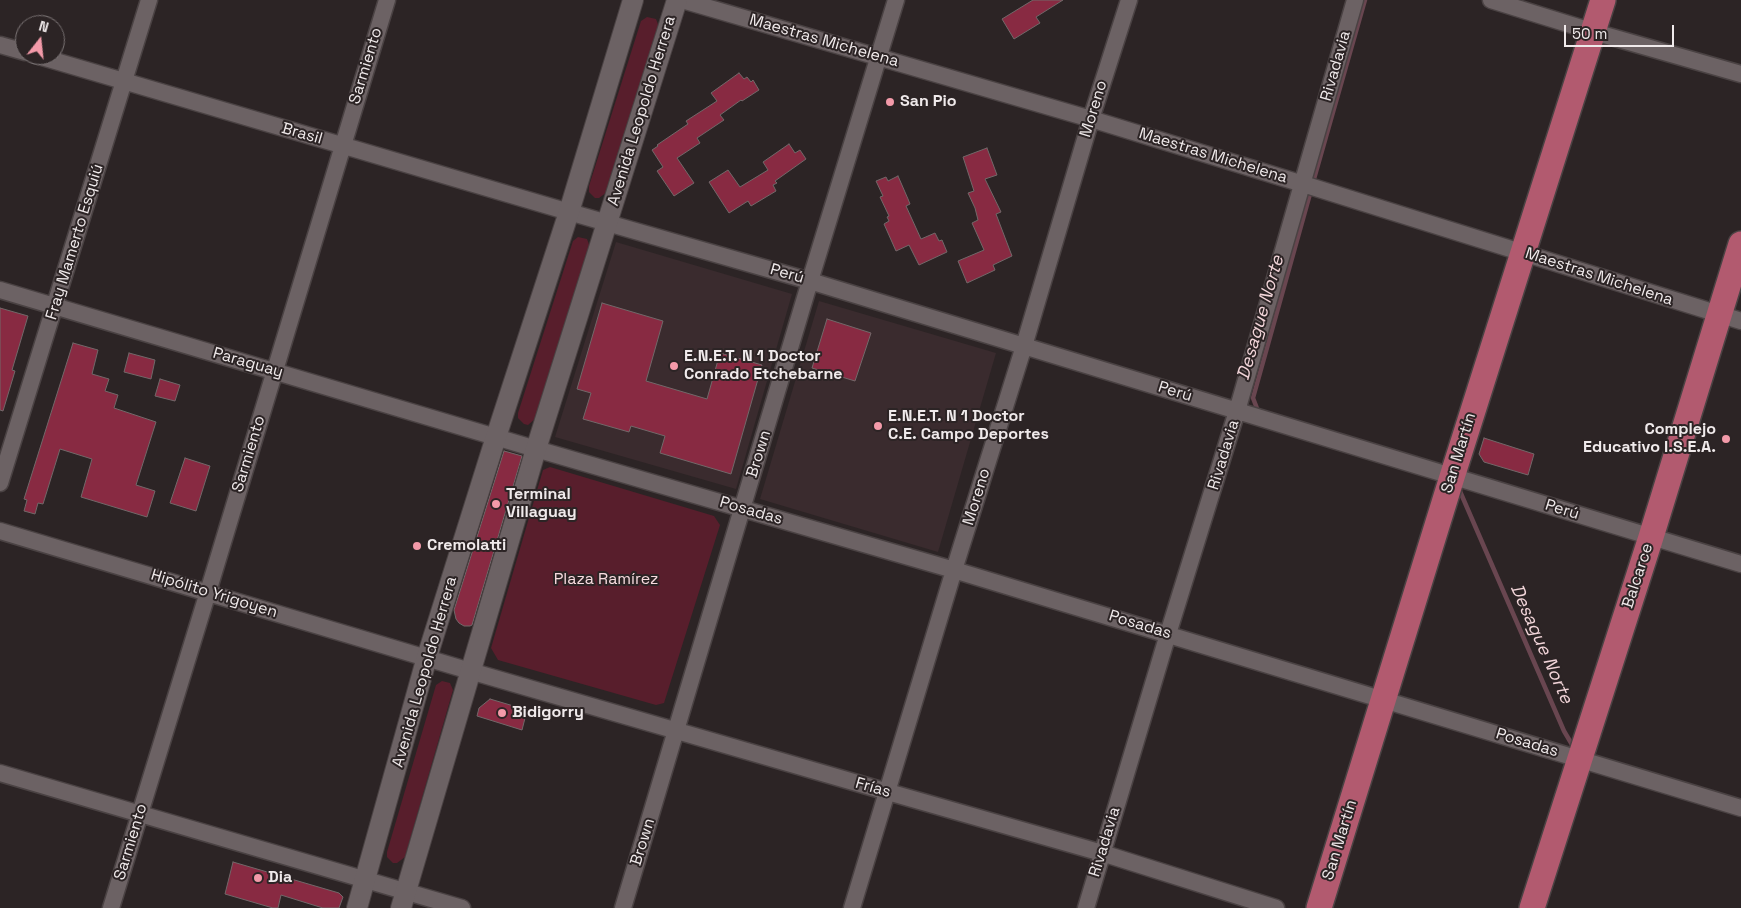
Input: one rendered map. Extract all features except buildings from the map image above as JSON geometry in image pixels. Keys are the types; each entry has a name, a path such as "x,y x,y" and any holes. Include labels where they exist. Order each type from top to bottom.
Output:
{"main road":[{"name":"San Martín","path":"1319,908 1522,253 1603,0"},
{"name":"Balcarce","path":"1532,908 1651,537 1730,318 1741,244"}],"street":[{"name":"Fray Mamerto Esquiú","path":"0,483 149,0"},
{"name":"Sarmiento","path":"111,908 386,0"},
{"name":"Avenida Leopoldo Herrera","path":"357,908 427,658 569,212 633,0"},
{"name":"Avenida Leopoldo Herrera","path":"403,900 536,449 676,0"},
{"name":"Maestras Michelena","path":"682,0 1091,119 1730,318"},
{"name":"Brown","path":"624,908 810,281 896,0"},
{"name":"Moreno","path":"852,908 1024,346 1091,119 1129,0"},
{"name":"Rivadavia","path":"1086,908 1237,411 1355,0"},
{"path":"1491,0 1741,74"},
{"path":"0,45 15,49"},
{"name":"Brasil","path":"65,64 569,212"},
{"name":"Avenida Leopoldo Herrera","path":"569,212 608,222"},
{"name":"Perú","path":"608,222 810,281 1741,564"},
{"name":"Paraguay","path":"0,290 496,437"},
{"path":"496,437 536,449"},
{"name":"Posadas","path":"536,449 954,570 1741,808"},
{"name":"Hipólito Yrigoyen","path":"0,531 470,671"},
{"name":"Frías","path":"470,671 1102,853 1276,908"},
{"path":"0,773 365,880 403,900 462,908"}],"shaded area":[{"name":"E.N.E.T. N 1 Doctor Conrado Etchebarne","path":"616,242 792,294 736,489 555,437"},
{"name":"E.N.E.T. N 1 Doctor C.E. Campo Deportes","path":"819,301 996,353 938,552 760,499"}],"green space":[{"path":"647,17 656,19 659,27 607,192 599,198 595,198 589,192 589,186 641,21"},
{"path":"578,237 587,239 590,247 536,418 528,425 524,424 518,418 518,413 573,241"},
{"name":"Plaza Ramírez","path":"550,467 714,516 720,525 664,703 656,705 498,660 491,648 543,470"},
{"path":"442,681 450,683 453,690 405,857 397,863 393,863 387,857 387,852 436,685"}],"waterway":[{"name":"Desague Norte","path":"1314,179 1365,0"},
{"name":"Desague Norte","path":"1258,411 1253,398 1310,194"},
{"name":"Desague Norte","path":"1459,489 1564,731 1574,748"}],"place":[{"name":"San Pio","path":"890,102"},
{"name":"E.N.E.T. N 1 Doctor Conrado Etchebarne","path":"674,366"},
{"name":"E.N.E.T. N 1 Doctor C.E. Campo Deportes","path":"878,426"},
{"name":"Complejo Educativo I.S.E.A.","path":"1726,439"},
{"name":"Terminal Villaguay","path":"496,504"},
{"name":"Cremolatti","path":"417,546"},
{"name":"Bidigorry","path":"502,713"},
{"name":"Dia","path":"258,878"}]}
